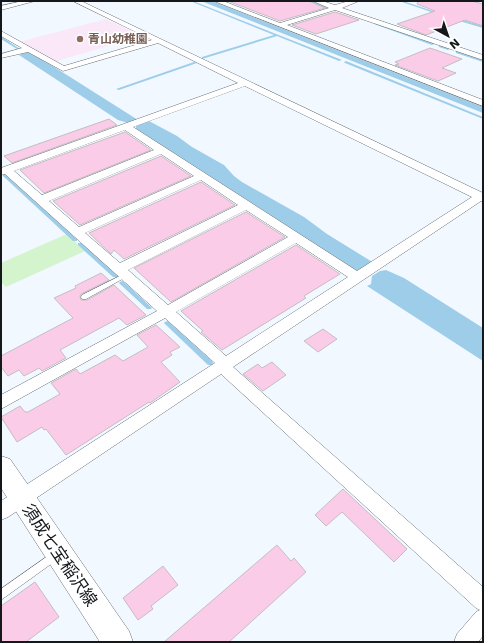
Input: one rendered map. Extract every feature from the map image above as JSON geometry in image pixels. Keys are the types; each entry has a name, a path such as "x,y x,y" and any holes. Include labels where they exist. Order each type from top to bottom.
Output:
{"main road":[{"name":"須成七宝稲沢線","path":"1,467 11,505 59,553 118,642"}],"street":[{"path":"1,8 32,1"},
{"path":"76,1 482,197"},
{"path":"217,1 483,103"},
{"path":"316,1 483,58"},
{"path":"281,25 356,1"},
{"path":"1,33 24,48 29,49 63,69 158,41"},
{"path":"1,56 29,49"},
{"path":"3,170 246,83"},
{"path":"126,127 357,277"},
{"path":"41,200 162,150"},
{"path":"3,170 41,200 123,272 483,601"},
{"path":"77,232 202,176"},
{"path":"11,505 357,277 482,197"},
{"path":"123,272 247,205"},
{"path":"1,403 167,312 297,237"},
{"path":"464,642 483,619"}],"lane":[{"path":"84,297 123,272"},
{"path":"1,595 59,553"}],"shaded area":[{"name":"青山幼稚園","path":"106,19 141,36 54,62 19,42"}],"green space":[{"path":"67,234 85,251 6,287 1,282 1,263"}],"water":[{"path":"201,1 212,1 483,107 483,113"},
{"path":"29,51 138,120 128,123 118,120 19,55"},
{"path":"149,121 177,136 192,147 224,165 242,182 304,217 327,234 374,263 356,272 136,130 136,126"},
{"path":"386,270 404,278 483,328 483,361 367,286 371,284 372,276 380,271"}],"building":[{"path":"228,1 309,1 325,8 280,21"},
{"path":"418,1 471,1 483,4 483,26 465,20 426,35 397,24 435,11 417,4"},
{"path":"335,12 359,20 316,34 292,25"},
{"path":"430,48 462,59 442,68 456,73 438,81 395,65 399,64 395,62"},
{"path":"109,119 117,125 12,163 4,156"},
{"path":"125,132 151,150 44,193 20,170"},
{"path":"161,156 191,176 80,225 53,201"},
{"path":"201,182 235,205 124,259 114,250 111,254 89,233"},
{"path":"246,212 285,237 171,302 134,268"},
{"path":"296,245 340,274 304,296 306,298 222,350 201,332 203,331 181,311"},
{"path":"101,273 109,280 81,294 81,300 87,300 114,285 146,315 127,325 119,318 93,332 60,350 66,358 42,371 39,368 24,376 19,370 8,376 1,367 1,356 73,318 54,298 76,288 75,286"},
{"path":"156,325 180,347 170,352 172,355 161,362 180,382 150,403 149,402 66,455 46,429 44,430 42,427 17,442 1,417 20,406 25,412 28,412 60,394 51,383 76,369 80,374 115,355 123,361 148,347 137,335"},
{"path":"323,329 337,339 318,352 304,341"},
{"path":"272,362 286,375 263,391 243,374 258,364 262,368"},
{"path":"343,489 407,549 394,562 342,512 326,526 315,515"},
{"path":"277,545 291,561 294,558 306,572 229,642 164,642"},
{"path":"163,566 178,585 151,606 153,609 138,620 123,598"},
{"path":"35,582 59,617 26,642 1,642 1,606"}],"waterway":[{"path":"191,1 277,35"},
{"path":"310,1 328,8"},
{"path":"400,1 441,14"},
{"path":"457,19 483,27"},
{"path":"375,23 433,44"},
{"path":"203,58 277,35"},
{"path":"277,35 340,60"},
{"path":"1,38 19,49 1,54"},
{"path":"440,46 448,49"},
{"path":"457,52 483,61"},
{"path":"346,62 483,118"},
{"path":"118,89 195,63"},
{"path":"4,175 75,240"},
{"path":"80,244 115,276"},
{"path":"122,283 149,308"},
{"path":"167,323 210,363"}],"place":[{"name":"青山幼稚園","path":"80,39"}]}
